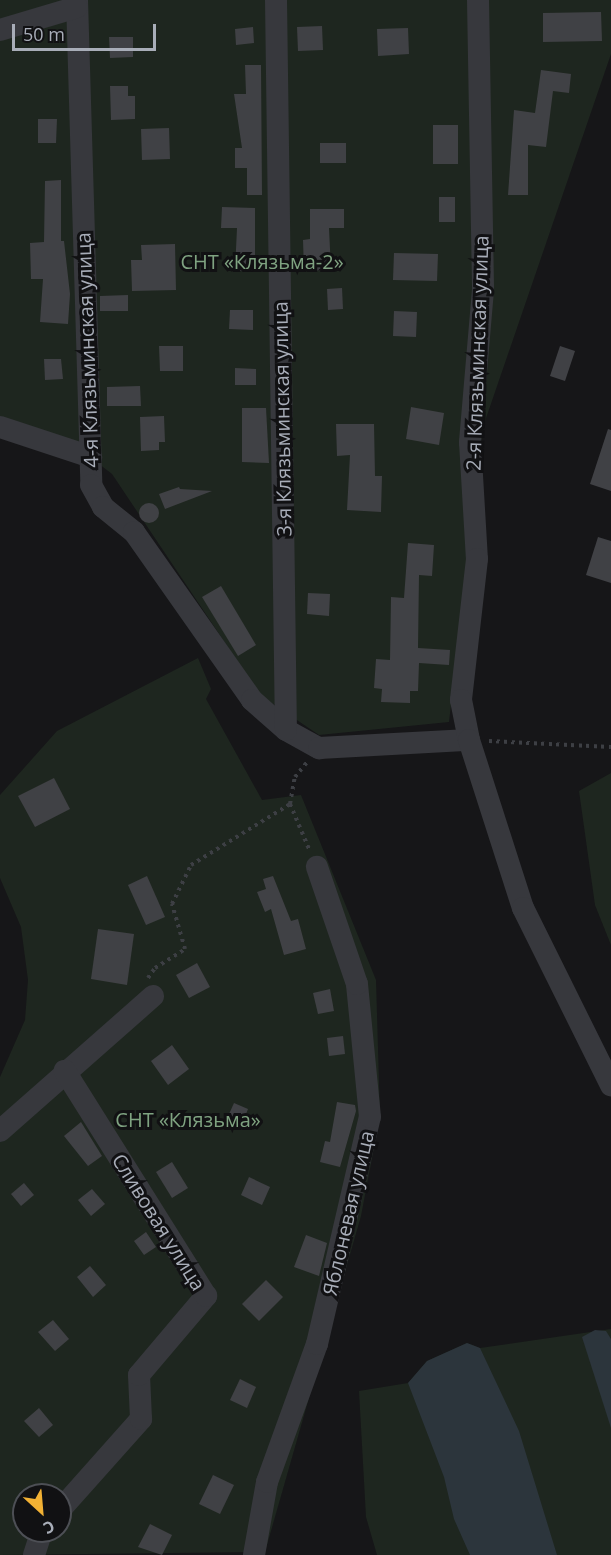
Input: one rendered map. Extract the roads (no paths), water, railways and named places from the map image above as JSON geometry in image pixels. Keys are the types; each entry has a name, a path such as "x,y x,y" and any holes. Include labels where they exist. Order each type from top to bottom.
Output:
{"lane":[{"name":"3-я Клязьминская улица","path":"276,0 286,730"},
{"name":"2-я Клязьминская улица","path":"478,0 483,290 470,442 477,559 461,700 469,740 524,908 611,1084"},
{"name":"4-я Клязьминская улица","path":"77,4 91,485 103,507 134,532 252,700 286,730 319,748 469,740"},
{"path":"0,30 77,4"},
{"path":"0,427 91,457"},
{"name":"Яблоневая улица","path":"254,1555 267,1482 317,1344 370,1117 357,984 317,867"},
{"path":"0,1131 65,1071 153,996"},
{"name":"Сливовая улица","path":"65,1071 206,1296 139,1375 141,1419 72,1497"}],"park label":[{"name":"СНТ «Клязьма-2»","path":"262,261"},
{"name":"СНТ «Клязьма»","path":"188,1119"}]}
